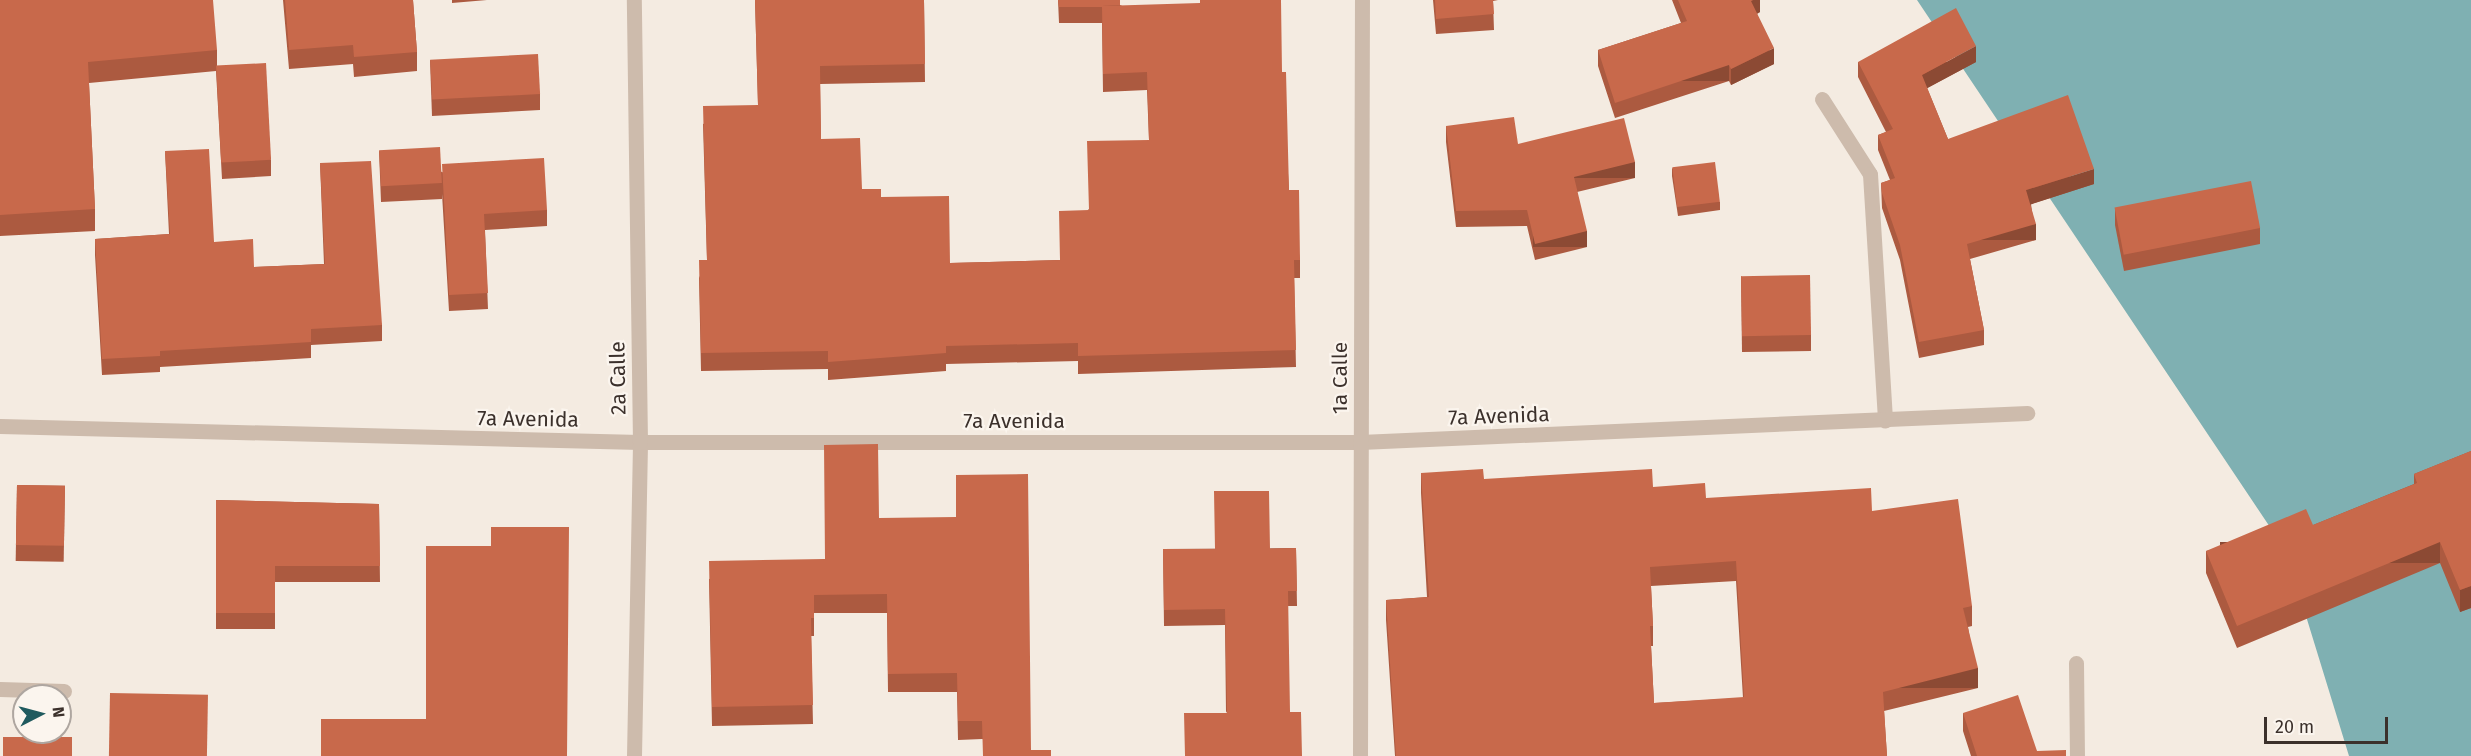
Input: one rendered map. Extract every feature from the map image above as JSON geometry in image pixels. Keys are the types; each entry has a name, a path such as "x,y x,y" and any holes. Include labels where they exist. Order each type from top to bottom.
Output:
{"street":[{"name":"2a Calle","path":"634,0 640,442 634,756"},
{"name":"1a Calle","path":"1360,756 1362,0"},
{"path":"1822,99 1870,174 1885,421"},
{"name":"7a Avenida","path":"0,426 640,442 1360,442 1885,421 2027,413"},
{"path":"2076,663 2077,756"}],"water":[{"path":"1917,0 2471,0 2471,756 2349,756 2286,551"}],"building":[{"path":"0,0 213,0 217,50 88,62 95,209 0,215"},
{"path":"285,0 413,0 417,52 354,57 353,45 289,50"},
{"path":"755,0 924,0 925,64 820,66 821,139 860,138 862,189 881,189 881,197 949,196 950,263 1060,260 1059,211 1089,210 1087,141 1149,140 1147,72 1103,74 1102,6 1200,3 1200,0 1281,0 1282,72 1286,72 1289,190 1299,190 1300,260 1294,260 1296,350 1078,356 1078,343 946,346 946,353 828,362 828,351 701,353 699,260 707,260 703,106 758,105"},
{"path":"1058,0 1120,0 1120,5 1059,7"},
{"path":"1435,0 1493,0 1494,14 1436,19"},
{"path":"1678,0 1753,0 1751,1 1774,48 1731,69 1729,65 1615,103 1598,50 1687,21"},
{"path":"1956,8 1976,46 1922,75 1948,139 2068,95 2094,169 2026,190 2036,224 1967,244 1984,330 1919,342 1900,245 1882,193 1881,183 1895,178 1878,135 1893,129 1858,62"},
{"path":"538,54 540,94 432,100 430,60"},
{"path":"266,63 271,160 221,162 216,66"},
{"path":"1514,117 1518,144 1624,118 1635,162 1574,177 1587,231 1535,244 1527,210 1456,211 1446,126"},
{"path":"440,147 442,183 381,186 379,150"},
{"path":"209,149 214,242 253,239 254,267 325,264 320,163 371,161 382,325 311,329 311,342 160,351 160,356 102,359 95,239 170,234 165,151"},
{"path":"544,158 547,210 484,214 488,293 449,295 442,164"},
{"path":"1715,162 1720,202 1677,207 1672,167"},
{"path":"2251,181 2260,228 2124,255 2115,208"},
{"path":"1810,275 1811,335 1742,336 1741,276"},
{"path":"878,444 879,518 956,517 956,475 1028,474 1031,750 1051,750 1051,756 983,756 982,721 958,721 957,673 888,674 887,594 814,595 814,618 811,618 813,705 712,707 709,561 825,559 824,445"},
{"path":"2471,451 2471,586 2460,590 2440,542 2237,626 2206,551 2306,509 2313,525 2417,483 2414,474"},
{"path":"1483,469 1484,479 1652,469 1653,487 1705,483 1706,498 1871,488 1872,511 1958,499 1972,606 1963,608 1978,668 1883,692 1887,756 1396,756 1386,600 1429,597 1421,473","holes":["1736,561 1744,697 1654,703 1650,567"]},
{"path":"17,485 65,486 64,546 16,545"},
{"path":"1214,491 1269,491 1270,549 1296,548 1297,591 1288,591 1290,712 1301,712 1302,756 1185,756 1184,713 1227,713 1225,609 1164,610 1163,549 1215,549"},
{"path":"216,500 379,504 380,566 275,566 275,613 216,613"},
{"path":"491,527 569,527 567,756 321,756 321,719 426,719 426,546 491,546"},
{"path":"110,693 208,695 207,756 109,756"},
{"path":"2018,695 2037,751 2066,750 2066,756 1977,756 1963,713"},
{"path":"3,737 12,737 12,744 72,744 72,756 3,756"}]}
